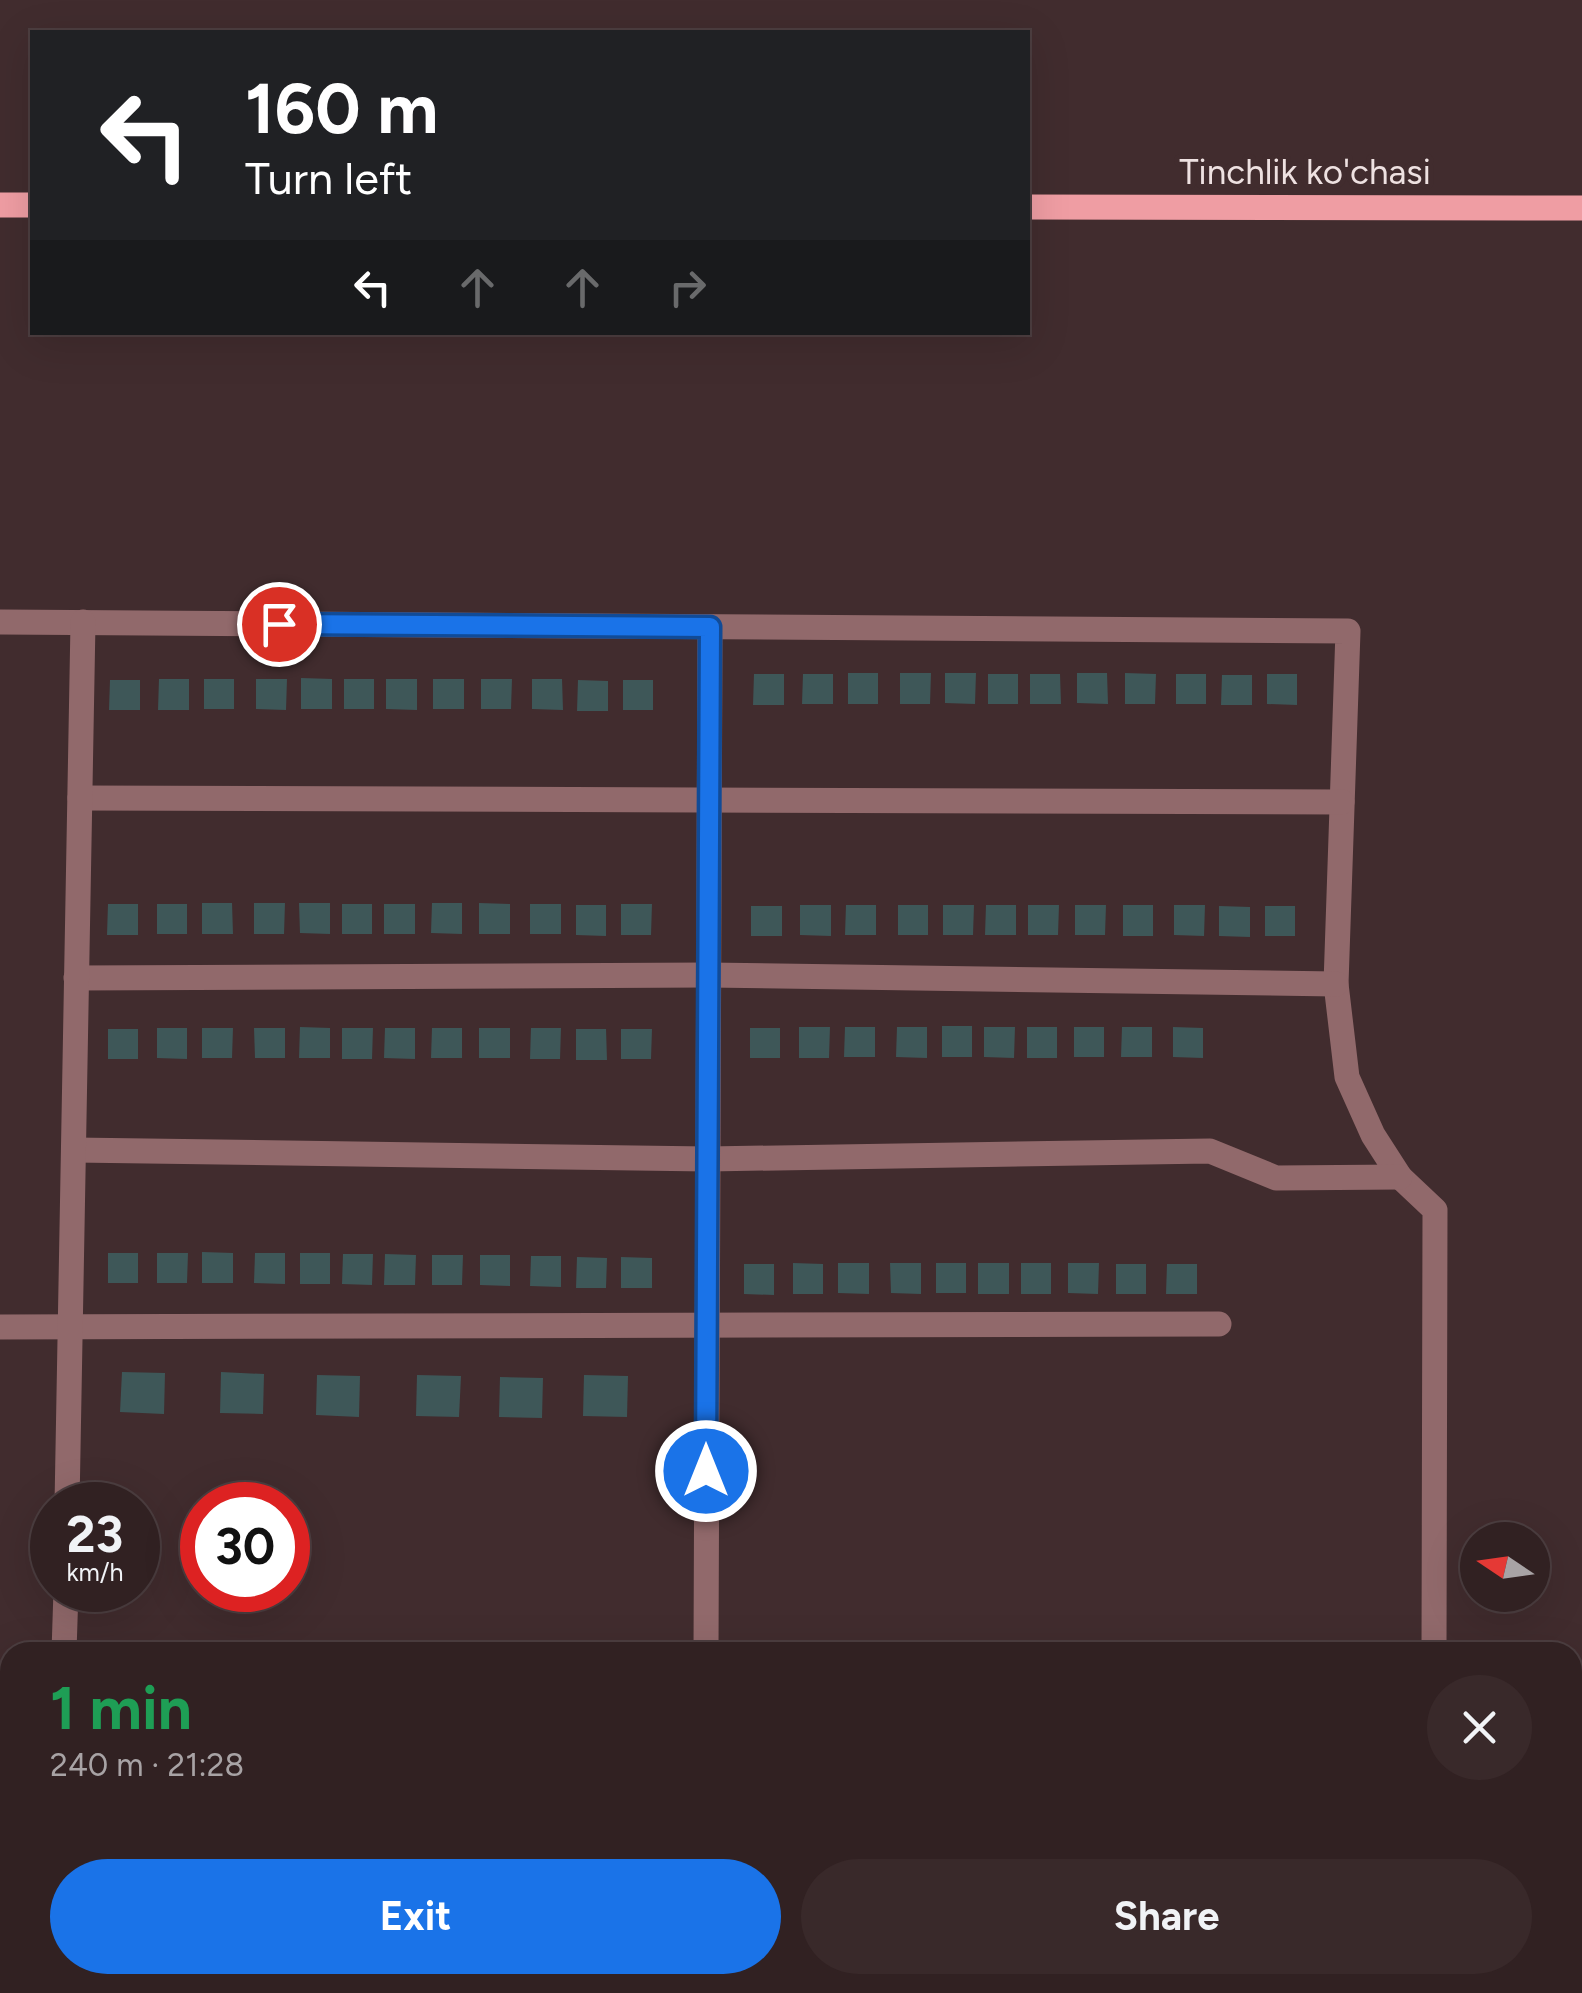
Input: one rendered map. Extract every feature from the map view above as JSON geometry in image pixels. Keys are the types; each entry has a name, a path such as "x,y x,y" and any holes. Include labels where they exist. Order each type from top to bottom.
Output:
{"main road":[{"path":"0,205 30,205"},
{"name":"Tinchlik ko'chasi","path":"1030,207 1582,208"}],"street":[{"path":"0,622 1348,631 1336,984 1347,1077 1372,1135 1400,1178 1435,1210 1434,1642"},
{"path":"67,1482 83,622"},
{"path":"706,1642 710,627"},
{"path":"80,798 1342,802"},
{"path":"76,978 708,975 1336,984"},
{"path":"74,1150 708,1159 1210,1151 1276,1178 1400,1178"},
{"path":"0,1327 1219,1324"},
{"path":"64,1642 65,1612"}],"building":[{"path":"848,673 878,673 878,704 848,704"},
{"path":"900,673 931,673 930,704 900,704"},
{"path":"945,673 976,673 975,704 945,703"},
{"path":"1077,673 1107,673 1108,704 1077,703"},
{"path":"1125,673 1156,674 1155,704 1125,704"},
{"path":"754,674 784,674 784,705 753,705"},
{"path":"803,674 833,674 833,704 802,704"},
{"path":"988,674 1018,674 1018,704 988,704"},
{"path":"1030,674 1060,674 1061,704 1030,704"},
{"path":"1176,674 1206,674 1206,704 1176,704"},
{"path":"1267,674 1297,674 1297,705 1267,704"},
{"path":"1222,675 1252,675 1252,705 1221,705"},
{"path":"301,678 332,679 332,709 301,709"},
{"path":"159,679 189,679 189,710 158,710"},
{"path":"204,679 234,679 234,709 204,709"},
{"path":"256,679 287,679 286,710 256,709"},
{"path":"344,679 374,679 374,709 344,709"},
{"path":"386,679 417,679 417,710 386,709"},
{"path":"433,679 464,679 464,709 433,709"},
{"path":"481,679 512,679 511,709 481,709"},
{"path":"532,679 562,679 563,710 532,709"},
{"path":"110,680 140,680 140,710 109,710"},
{"path":"578,680 608,681 608,711 577,711"},
{"path":"623,680 653,680 653,710 623,710"},
{"path":"202,903 232,903 233,934 202,934"},
{"path":"254,903 285,903 284,934 254,934"},
{"path":"299,903 330,903 330,934 300,933"},
{"path":"432,903 462,903 462,934 431,933"},
{"path":"479,903 510,904 510,934 479,934"},
{"path":"108,904 138,904 138,935 107,935"},
{"path":"157,904 187,904 187,934 157,934"},
{"path":"342,904 372,904 372,934 342,934"},
{"path":"384,904 415,904 415,934 384,934"},
{"path":"530,904 561,904 561,934 530,934"},
{"path":"621,904 652,904 651,935 621,935"},
{"path":"576,905 606,905 606,936 576,935"},
{"path":"800,905 831,905 831,936 800,935"},
{"path":"846,905 876,905 876,935 845,935"},
{"path":"898,905 928,905 928,935 898,935"},
{"path":"943,905 974,905 973,935 943,935"},
{"path":"986,905 1016,905 1016,935 985,935"},
{"path":"1028,905 1059,905 1058,935 1028,935"},
{"path":"1075,905 1106,905 1105,935 1075,935"},
{"path":"1123,905 1153,905 1153,936 1123,936"},
{"path":"1174,905 1205,905 1204,936 1174,935"},
{"path":"751,906 782,906 782,936 751,936"},
{"path":"1219,906 1250,907 1250,937 1219,936"},
{"path":"1265,906 1295,906 1295,936 1265,936"},
{"path":"942,1026 972,1026 972,1057 942,1057"},
{"path":"300,1027 330,1028 330,1058 299,1058"},
{"path":"799,1027 830,1027 829,1058 799,1058"},
{"path":"845,1027 875,1027 875,1057 844,1057"},
{"path":"897,1027 927,1027 927,1058 896,1057"},
{"path":"984,1027 1015,1027 1014,1058 984,1057"},
{"path":"1027,1027 1057,1027 1057,1058 1027,1058"},
{"path":"1074,1027 1104,1027 1104,1057 1074,1057"},
{"path":"1122,1027 1152,1027 1152,1057 1121,1057"},
{"path":"1173,1027 1203,1028 1203,1058 1173,1057"},
{"path":"157,1028 187,1028 187,1059 157,1058"},
{"path":"202,1028 233,1028 232,1058 202,1058"},
{"path":"254,1028 285,1028 285,1058 255,1058"},
{"path":"342,1028 373,1028 372,1059 342,1059"},
{"path":"385,1028 415,1028 415,1059 384,1058"},
{"path":"432,1028 462,1028 462,1058 431,1058"},
{"path":"479,1028 510,1028 510,1058 479,1058"},
{"path":"531,1028 561,1028 560,1059 530,1059"},
{"path":"750,1028 780,1028 780,1058 750,1058"},
{"path":"108,1029 138,1029 138,1059 108,1059"},
{"path":"576,1029 606,1029 607,1060 576,1060"},
{"path":"621,1029 652,1029 651,1059 621,1059"},
{"path":"202,1252 233,1253 233,1283 202,1283"},
{"path":"108,1253 138,1253 138,1283 108,1283"},
{"path":"157,1253 188,1253 187,1283 157,1283"},
{"path":"255,1253 285,1253 285,1284 254,1283"},
{"path":"300,1253 330,1253 330,1284 300,1284"},
{"path":"343,1254 373,1254 372,1285 342,1284"},
{"path":"385,1254 416,1255 415,1285 384,1285"},
{"path":"432,1255 463,1255 462,1285 432,1285"},
{"path":"480,1255 510,1255 510,1286 480,1285"},
{"path":"531,1256 561,1256 561,1287 530,1286"},
{"path":"577,1257 607,1258 606,1288 576,1288"},
{"path":"621,1257 652,1258 652,1288 621,1288"},
{"path":"793,1263 823,1264 823,1294 793,1294"},
{"path":"838,1263 869,1263 869,1294 838,1293"},
{"path":"890,1263 921,1263 921,1294 891,1293"},
{"path":"936,1263 966,1263 966,1293 936,1293"},
{"path":"978,1263 1009,1263 1009,1294 978,1294"},
{"path":"1021,1263 1051,1263 1051,1294 1021,1294"},
{"path":"1068,1263 1099,1263 1098,1294 1068,1293"},
{"path":"744,1264 774,1264 774,1295 744,1294"},
{"path":"1116,1264 1146,1264 1146,1294 1116,1294"},
{"path":"1167,1264 1197,1264 1197,1294 1166,1294"},
{"path":"122,1372 165,1373 164,1414 120,1412"},
{"path":"221,1372 264,1374 263,1414 220,1413"},
{"path":"317,1375 360,1376 359,1417 316,1415"},
{"path":"417,1375 461,1376 459,1417 416,1416"},
{"path":"584,1375 628,1376 627,1417 583,1416"},
{"path":"500,1377 543,1378 542,1418 499,1417"}],"route":[{"path":"279,624 710,627 706,1471"}]}
